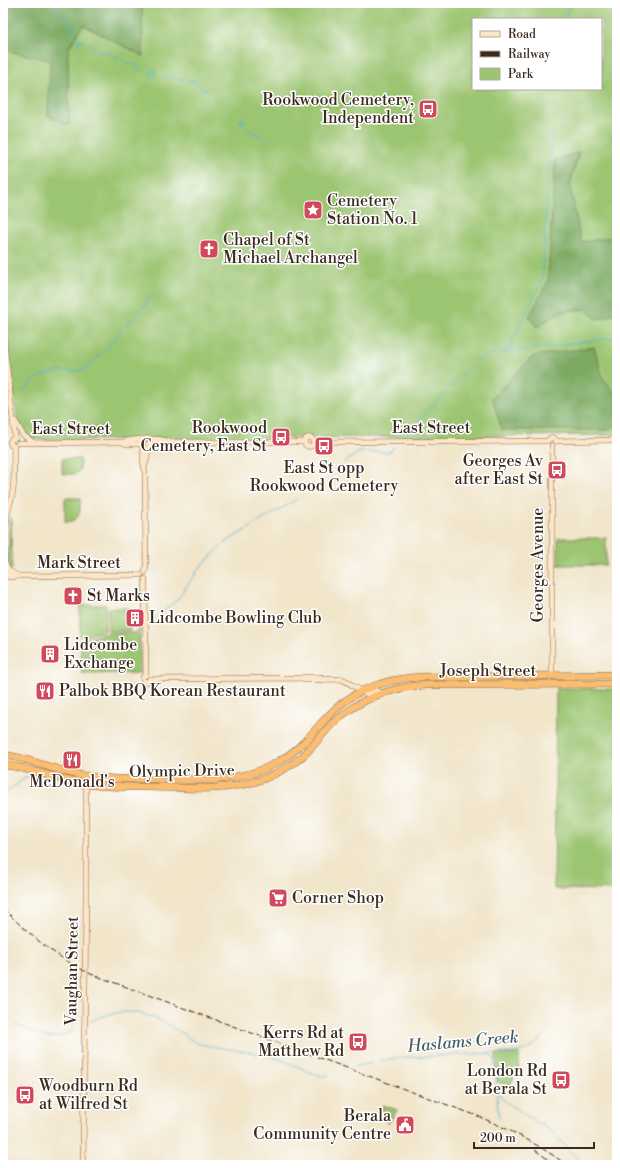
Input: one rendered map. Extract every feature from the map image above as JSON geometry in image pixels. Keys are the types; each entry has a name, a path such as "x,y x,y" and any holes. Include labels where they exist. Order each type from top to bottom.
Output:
{"highway":[{"name":"Georges Avenue","path":"552,676 552,685"},
{"name":"Joseph Street","path":"361,690 385,682 410,677 617,676"},
{"name":"Joseph Street","path":"382,692 410,686 426,685 617,684"},
{"name":"Olympic Drive","path":"3,765 23,768 66,780 108,778 213,779 236,777 254,773 280,761 306,740 331,713 361,690"},
{"name":"Olympic Drive","path":"3,756 25,760 66,772 86,780 115,786 221,788 234,786 255,782 298,760 312,747 334,722 348,710 363,700 382,692"},
{"path":"183,779 183,788"}],"main road":[{"path":"3,336 16,442 13,491 4,538 4,560 5,572 7,576 15,576"},
{"path":"13,415 21,432 28,439 34,442"},
{"name":"East Street","path":"16,442 304,442 305,438 308,437 312,439 313,442 552,442 617,439"},
{"name":"Georges Avenue","path":"552,442 552,676"},
{"path":"145,443 146,566 144,576 148,677 344,677 349,679 361,690"},
{"path":"4,560 7,569 15,576"},
{"name":"Mark Street","path":"15,576 144,576"},
{"name":"Joseph Street","path":"361,690 365,694 377,691 382,692"},
{"name":"Vaughan Street","path":"84,1165 86,780"}],"green space":[{"path":"3,3 617,3 617,433 612,435 43,440 33,438 26,434 21,428 17,419 3,302"},
{"path":"3,3 142,3 143,56 83,25 68,49 69,125 48,116 50,60 3,50"},
{"path":"579,152 570,185 581,242 617,235 617,314 597,319 585,309 560,312 537,327 529,317 548,281 555,159"},
{"path":"594,347 603,378 617,396 617,425 608,430 502,430 492,398 533,356"},
{"path":"62,459 80,459 80,470 76,474 62,474"},
{"path":"65,498 80,498 80,511 75,520 65,522"},
{"path":"10,518 12,570 9,569 8,566"},
{"path":"558,538 606,538 606,565 558,565"},
{"path":"80,605 106,605 105,631 80,637"},
{"path":"108,608 130,608 130,631 108,631"},
{"path":"140,628 140,673 82,674 80,640 108,633 135,633"},
{"path":"556,688 617,689 617,890 554,889"},
{"path":"519,1054 519,1067 509,1087 498,1082 496,1055"},
{"path":"383,1105 397,1110 388,1124 382,1106"}],"waterway":[{"path":"57,3 59,11 63,17 71,23 74,34"},
{"path":"564,18 572,3"},
{"path":"76,38 83,41 80,44 78,43 77,39"},
{"path":"89,43 96,51 106,51 118,58"},
{"path":"121,58 127,63 136,65 143,71"},
{"path":"153,70 156,73 153,76 150,73 153,70"},
{"path":"162,77 169,76 184,80"},
{"path":"187,81 197,82 201,88 208,91"},
{"path":"211,95 216,100"},
{"path":"240,120 244,119 245,123"},
{"path":"240,120 241,123 244,123"},
{"path":"247,127 251,132 257,133 267,141"},
{"path":"502,353 509,348 542,282 552,135"},
{"path":"126,326 128,321 136,318 139,309 145,306 148,299 152,297"},
{"path":"23,392 36,378 60,371 79,371 85,369 107,348 123,329"},
{"path":"404,436 460,376 476,361 484,356 617,337"},
{"path":"344,463 359,452 390,452 394,447"},
{"path":"153,620 177,600 201,566 226,542 297,499"},
{"path":"4,794 29,775"},
{"name":"Haslams Creek","path":"90,1022 102,1016 114,1013 125,1012 146,1015 168,1024 199,1044 266,1055 280,1059 317,1075 329,1075"},
{"path":"16,1025 46,1037 59,1037 74,1030"},
{"name":"Haslams Creek","path":"380,1061 395,1058 521,1052 532,1047 544,1036"},
{"path":"486,1054 494,1058 497,1090 503,1100 549,1130 585,1165"},
{"name":"Haslams Creek","path":"353,1067 371,1063"},
{"path":"496,1089 499,1118"}],"railway":[{"path":"3,908 44,945 67,961 91,974 475,1115 523,1137 567,1165"},
{"path":"535,1150 556,1165"}],"place":[{"name":"Rookwood Cemetery, Independent","path":"428,109"},
{"name":"Cemetery Station No. 1","path":"313,210"},
{"name":"Chapel of St Michael Archangel","path":"209,249"},
{"name":"Rookwood Cemetery, East St","path":"281,437"},
{"name":"East St opp Rookwood Cemetery","path":"324,446"},
{"name":"Georges Av after East St","path":"557,470"},
{"name":"St Marks","path":"73,596"},
{"name":"Lidcombe Bowling Club","path":"135,618"},
{"name":"Lidcombe Exchange","path":"50,654"},
{"name":"Palbok BBQ Korean Restaurant","path":"45,691"},
{"name":"McDonald's","path":"72,760"},
{"name":"Corner Shop","path":"278,898"},
{"name":"Kerrs Rd at Matthew Rd","path":"358,1042"},
{"name":"London Rd at Berala St","path":"561,1080"},
{"name":"Woodburn Rd at Wilfred St","path":"25,1095"},
{"name":"Berala Community Centre","path":"405,1125"}]}
